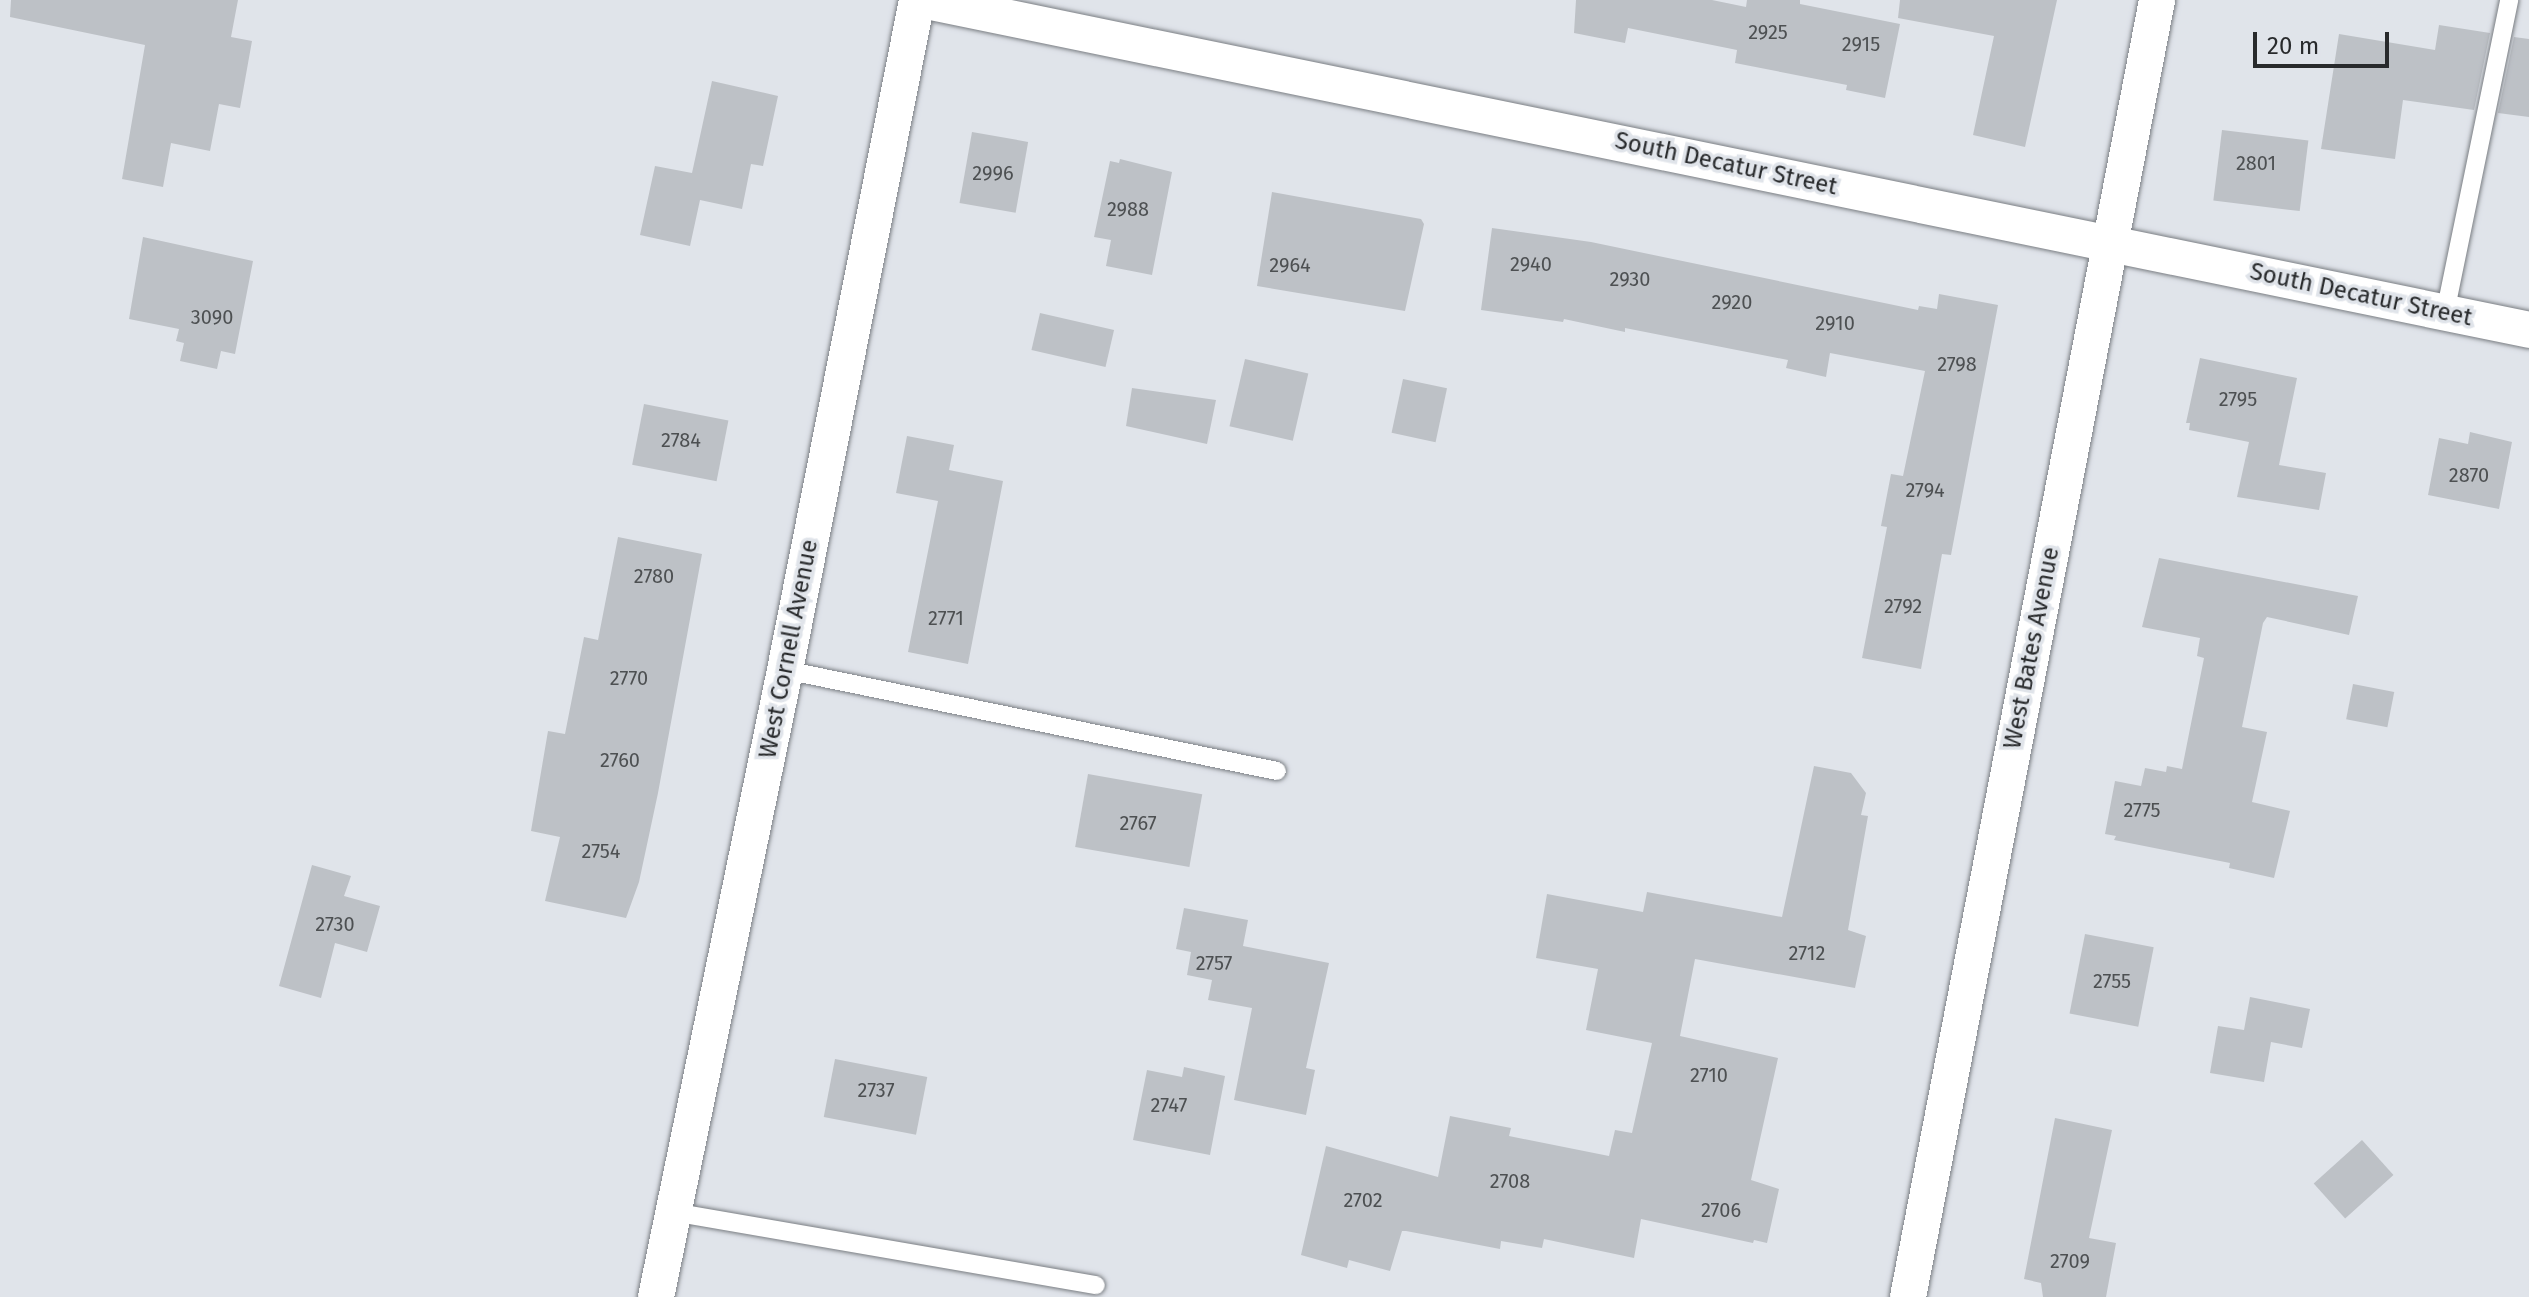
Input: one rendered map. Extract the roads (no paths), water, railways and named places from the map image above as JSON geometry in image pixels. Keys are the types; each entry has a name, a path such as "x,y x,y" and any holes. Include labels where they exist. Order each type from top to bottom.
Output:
{"street":[{"name":"South Decatur Street","path":"920,0 2529,330"},
{"name":"West Cornell Avenue","path":"656,1297 920,0"},
{"name":"West Bates Avenue","path":"1908,1297 2157,0"}],"lane":[{"path":"2445,313 2509,0"},
{"path":"785,670 1277,771"},
{"path":"672,1212 1096,1285"}]}
